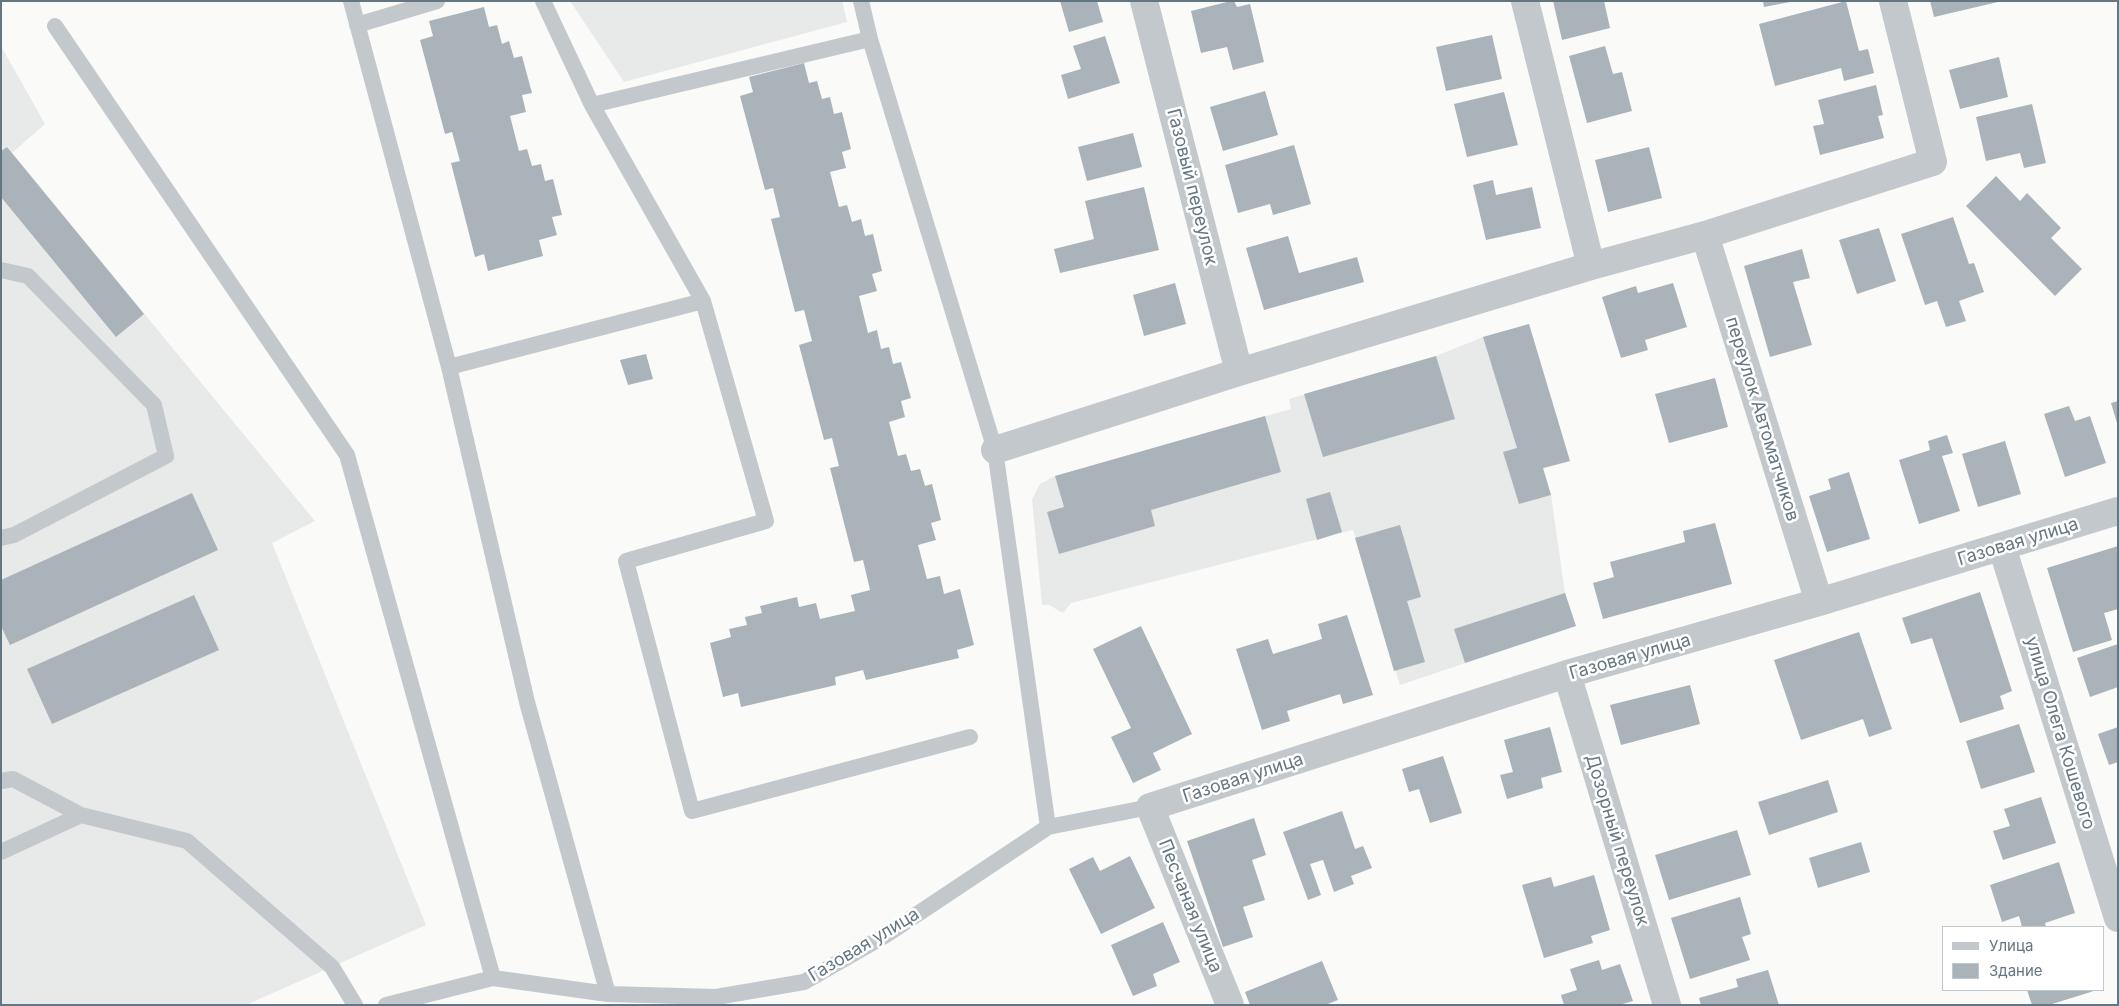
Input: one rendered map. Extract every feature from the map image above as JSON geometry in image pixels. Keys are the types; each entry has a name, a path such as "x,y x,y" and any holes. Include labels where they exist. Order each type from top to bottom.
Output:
{"street":[{"name":"Газовый переулок","path":"1144,1 1239,372"},
{"path":"1525,1 1592,266"},
{"path":"995,450 1239,372 1592,266 1705,235 1933,162 1893,1"},
{"name":"переулок Автоматчиков","path":"1705,235 1820,602"},
{"name":"Газовая улица","path":"1150,808 1567,674 1820,602 2118,511"},
{"name":"улица Олега Кошевого","path":"2002,547 2118,918"},
{"name":"Дозорный переулок","path":"1567,674 1667,1005"},
{"name":"Песчаная улица","path":"1150,808 1230,1005"}],"lane":[{"path":"351,1 449,367 527,702 608,994"},
{"path":"357,25 437,1"},
{"path":"543,1 592,105 703,301 766,521 626,561 692,811 970,737"},
{"path":"860,1 995,450 1048,827"},
{"path":"55,26 347,455 493,978"},
{"path":"592,105 870,39"},
{"path":"1,270 28,276 154,405 166,456 14,535 1,538"},
{"path":"449,367 703,301"},
{"path":"1,781 13,779 82,815 187,841 332,967 354,1005"},
{"name":"Газовая улица","path":"386,1005 404,998 493,978 608,994 716,997 804,982 886,935 1048,827 1150,808"},
{"path":"1,852 82,815"}],"shaded area":[{"path":"570,1 842,1 847,22 624,82"},
{"path":"1,46 45,124 12,153 315,521 272,543 426,925 246,1005 1,1005"},
{"path":"1529,324 1570,461 1543,469 1551,495 1565,593 1576,626 1400,685 1353,530 1071,603 1063,613 1049,605 1042,605 1032,499 1040,484 1055,476 1291,409 1289,399 1436,356 1483,337"}],"building":[{"path":"1060,1 1097,1 1103,22 1069,32"},
{"path":"1234,1 1237,7 1250,4 1264,62 1233,70 1227,47 1201,53 1191,11"},
{"path":"1553,1 1604,1 1610,28 1562,40"},
{"path":"1763,1 1790,1 1790,2 1764,7"},
{"path":"1846,1 1859,51 1868,49 1874,73 1844,81 1841,68 1775,86 1759,24"},
{"path":"1930,1 1998,1 1998,2 1934,17"},
{"path":"484,7 489,27 497,25 502,44 509,41 514,58 522,56 532,93 522,95 526,112 510,116 519,151 527,149 532,166 541,164 545,181 553,179 562,215 552,217 557,235 539,240 543,256 488,271 484,254 475,257 451,163 460,161 452,132 445,134 420,40 433,36 429,21"},
{"path":"1492,35 1502,79 1446,91 1436,47"},
{"path":"1105,36 1120,83 1068,99 1061,75 1081,69 1073,46"},
{"path":"1605,46 1613,74 1622,72 1632,111 1587,123 1569,56"},
{"path":"1999,57 2008,97 1960,109 1949,70"},
{"path":"804,63 809,83 817,81 822,99 830,97 834,114 842,112 851,149 842,152 846,168 830,172 839,207 847,205 852,222 861,219 865,236 873,234 882,271 872,274 877,291 859,296 868,333 877,330 881,349 889,347 893,364 901,362 911,398 901,401 905,417 889,422 898,456 906,454 911,471 920,469 925,486 932,484 941,520 931,523 936,540 918,545 927,579 940,576 944,594 960,589 974,645 957,650 959,658 866,680 863,670 835,677 836,685 741,707 738,693 723,697 710,643 731,637 729,629 747,625 745,617 762,613 760,606 797,597 799,607 816,603 820,619 855,611 851,595 870,590 863,560 854,562 830,468 839,466 832,438 824,440 799,345 812,341 804,310 795,312 771,219 780,217 773,188 765,190 740,96 753,92 749,77"},
{"path":"1876,85 1883,115 1878,116 1884,138 1820,155 1813,126 1824,124 1818,100"},
{"path":"1265,91 1278,135 1223,151 1210,107"},
{"path":"1504,92 1518,145 1467,157 1454,104"},
{"path":"2032,104 2046,163 2024,168 2020,153 1986,161 1976,117"},
{"path":"1133,133 1142,167 1087,181 1078,147"},
{"path":"1294,145 1311,204 1273,215 1270,204 1238,213 1225,165"},
{"path":"7,147 144,314 116,337 1,197 1,151"},
{"path":"1649,147 1662,198 1608,212 1595,160"},
{"path":"1996,176 2020,201 2027,193 2061,228 2051,238 2082,269 2055,296 1966,206"},
{"path":"1493,180 1496,195 1532,187 1541,228 1486,240 1473,185"},
{"path":"1144,187 1159,250 1060,273 1054,249 1094,239 1085,201"},
{"path":"1953,217 1969,264 1974,263 1984,292 1959,301 1966,321 1946,327 1937,301 1925,305 1901,234"},
{"path":"1879,228 1896,281 1857,294 1839,240"},
{"path":"1288,236 1299,273 1357,257 1364,282 1264,310 1246,248"},
{"path":"1802,249 1810,278 1793,282 1812,345 1770,357 1744,266"},
{"path":"1175,283 1186,324 1144,336 1133,295"},
{"path":"1673,283 1687,327 1645,340 1648,350 1621,358 1602,297 1636,286 1638,293"},
{"path":"1529,324 1570,461 1543,468 1551,495 1519,504 1503,452 1517,448 1483,337"},
{"path":"646,354 653,379 628,385 620,360"},
{"path":"1436,356 1455,419 1323,457 1304,394"},
{"path":"1715,378 1728,427 1669,443 1655,394"},
{"path":"2118,401 2118,423 2117,423 2111,403"},
{"path":"2069,406 2075,421 2090,416 2106,463 2065,477 2044,414"},
{"path":"1265,416 1281,472 1151,510 1155,526 1059,554 1047,512 1064,507 1055,476"},
{"path":"1947,435 1953,453 1942,456 1960,511 1919,524 1899,460 1930,450 1928,441"},
{"path":"2005,441 2021,494 1978,507 1962,454"},
{"path":"1849,472 1870,539 1827,552 1809,496 1831,489 1828,479"},
{"path":"1330,492 1342,532 1317,540 1306,499"},
{"path":"192,493 218,550 10,645 1,626 1,580"},
{"path":"1715,523 1732,584 1603,619 1593,583 1614,577 1610,562 1685,542 1683,531"},
{"path":"1400,525 1421,597 1407,601 1425,662 1394,671 1355,538"},
{"path":"2118,546 2118,609 2104,613 2112,640 2073,652 2047,568"},
{"path":"1980,592 2012,691 2000,696 2004,709 1960,723 1932,638 1911,644 1902,618"},
{"path":"1565,593 1576,626 1465,663 1454,629"},
{"path":"194,595 219,650 52,724 27,669"},
{"path":"1347,615 1373,695 1343,704 1340,694 1287,711 1290,721 1262,730 1236,649 1268,639 1273,654 1322,639 1318,624"},
{"path":"1141,626 1192,734 1153,753 1161,770 1133,783 1111,737 1131,728 1093,649"},
{"path":"1859,632 1892,729 1869,737 1863,719 1801,740 1774,660"},
{"path":"2118,644 2118,687 2090,697 2077,658"},
{"path":"1690,685 1700,724 1621,745 1610,705"},
{"path":"2019,724 2035,772 1981,789 1966,741"},
{"path":"1550,727 1562,772 1541,778 1543,788 1507,799 1500,775 1513,772 1504,740"},
{"path":"2118,727 2118,762 2109,765 2098,734"},
{"path":"1443,756 1462,813 1430,823 1419,789 1409,792 1402,769"},
{"path":"1828,780 1838,812 1769,835 1758,802"},
{"path":"2041,797 2056,843 2003,860 1993,831 2010,826 2004,809"},
{"path":"1342,811 1355,849 1363,846 1372,868 1351,876 1354,884 1334,892 1323,860 1310,864 1321,895 1308,900 1283,832"},
{"path":"1254,818 1266,855 1252,860 1265,900 1243,907 1253,937 1223,947 1187,841"},
{"path":"1737,830 1751,875 1669,900 1655,855"},
{"path":"1861,842 1870,872 1818,888 1809,858"},
{"path":"1130,856 1155,908 1101,934 1069,869 1093,857 1100,871"},
{"path":"2059,862 2075,913 2045,923 2046,926 2022,926 2019,916 2002,922 1990,885"},
{"path":"1594,875 1610,930 1591,936 1593,943 1544,958 1522,885 1551,877 1554,887"},
{"path":"1740,897 1751,934 1742,937 1750,960 1690,979 1671,918"},
{"path":"1163,922 1180,962 1153,974 1157,986 1133,996 1111,945"},
{"path":"1599,960 1602,970 1620,964 1633,1001 1619,1005 1564,1005 1561,995 1577,990 1570,969"},
{"path":"1322,961 1338,1000 1325,1005 1250,1005 1245,992"},
{"path":"1768,970 1779,1005 1701,1005 1699,998 1738,987 1736,979"},
{"path":"2027,991 2094,991 2049,1005 2032,1005"}]}
